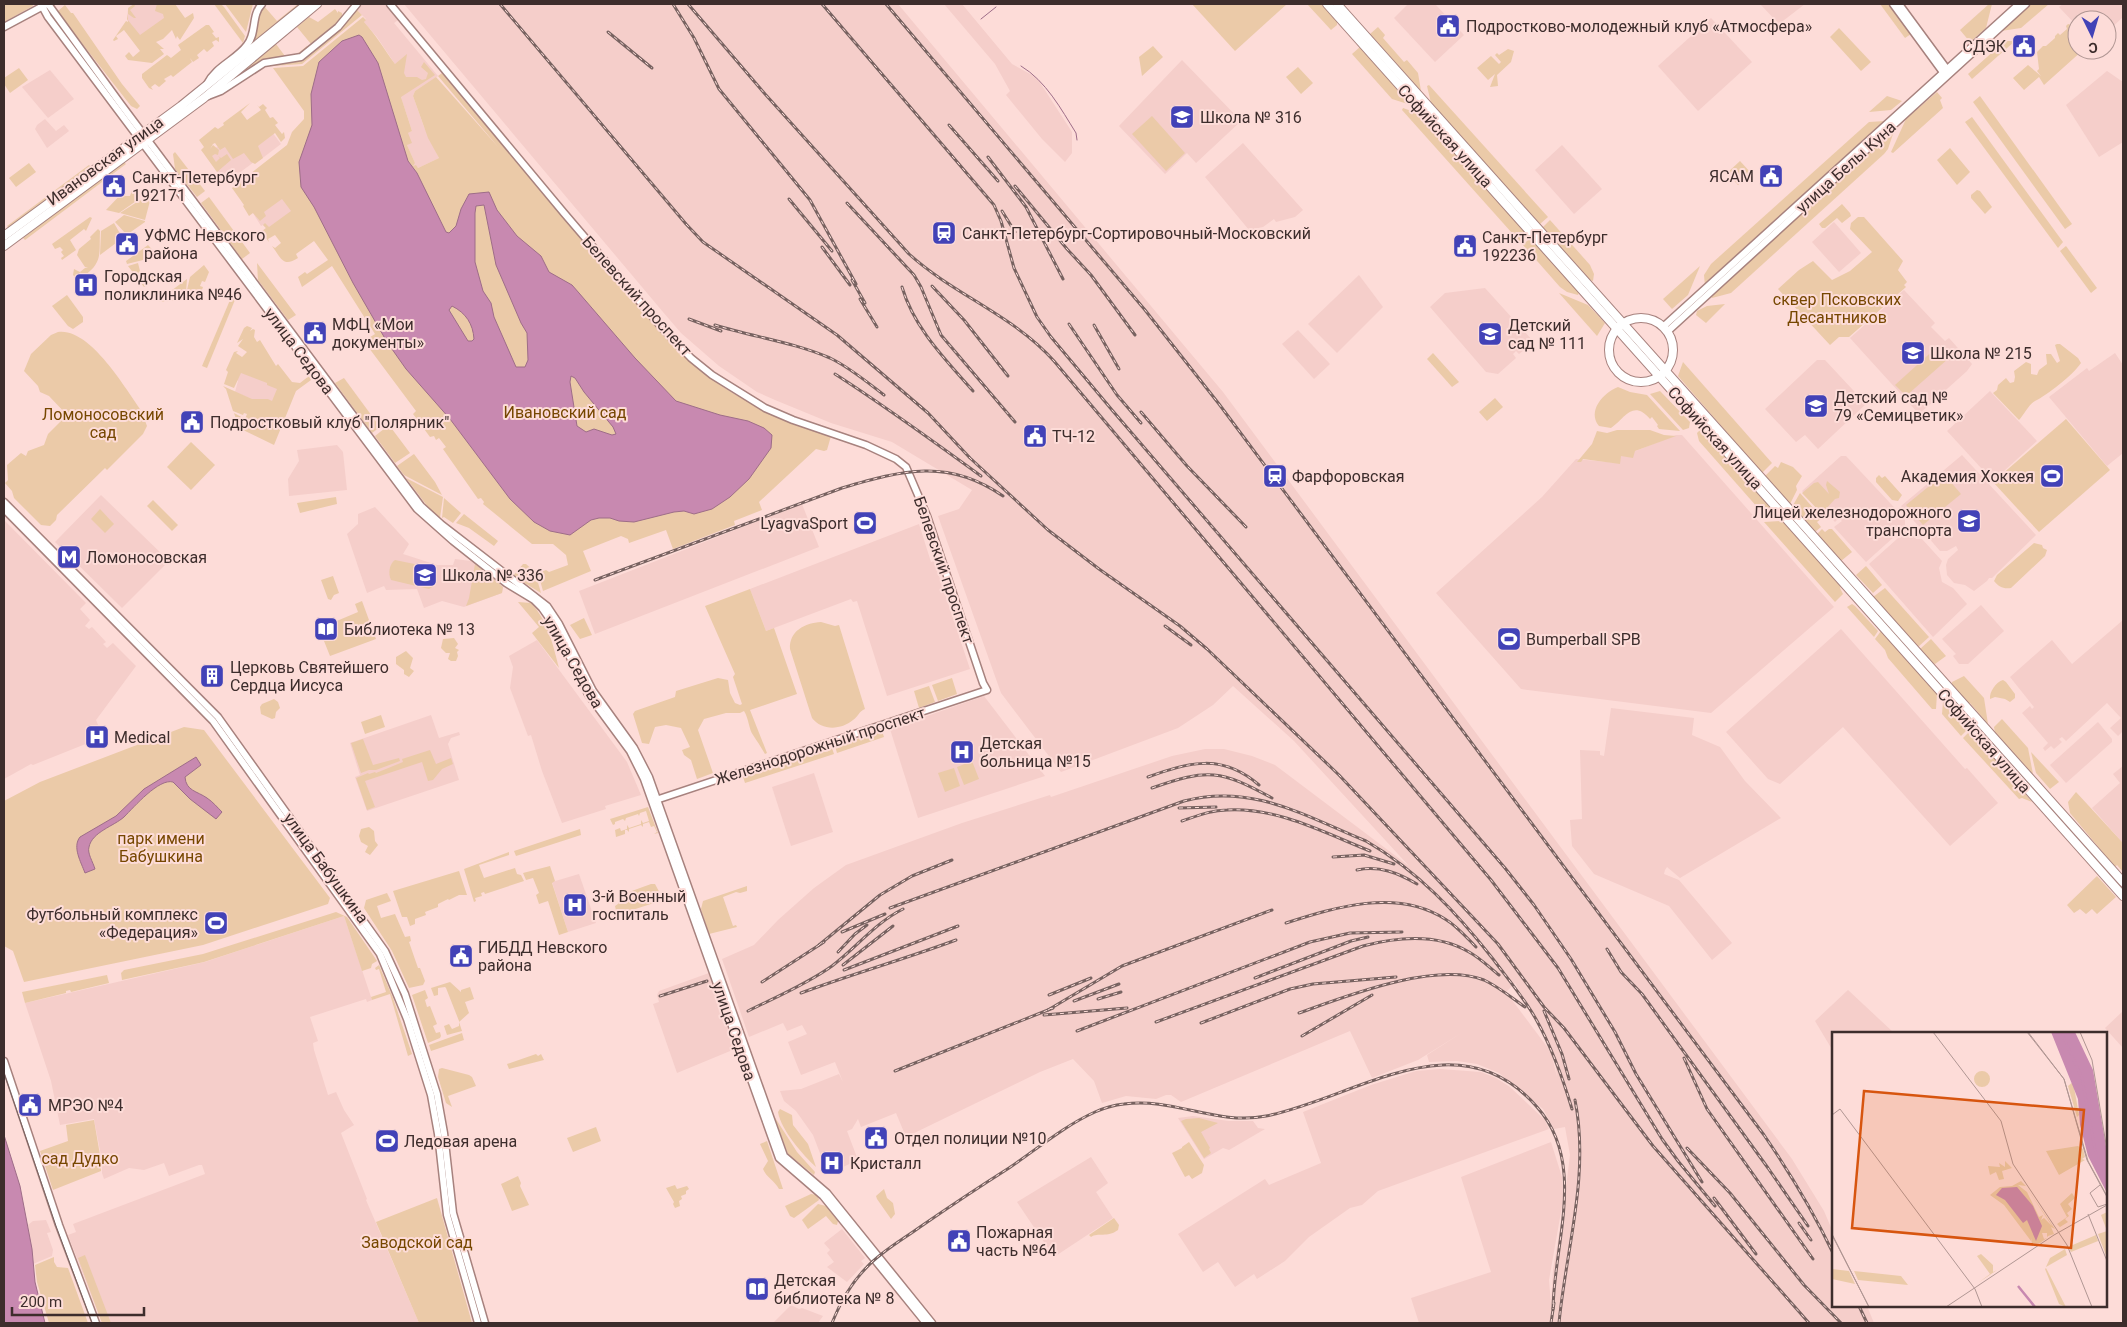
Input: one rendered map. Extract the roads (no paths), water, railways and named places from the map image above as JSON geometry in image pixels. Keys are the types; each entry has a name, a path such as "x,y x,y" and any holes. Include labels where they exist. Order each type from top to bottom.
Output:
{"main road":[{"name":"Ивановская улица","path":"4,236 205,87 307,4"},
{"name":"Ивановская улица","path":"4,246 204,98 317,4"},
{"name":"Софийская улица","path":"1326,4 1453,139"},
{"name":"Софийская улица","path":"1337,4 1453,139 1662,373 2123,882"},
{"path":"1646,319 1666,328 1672,341 1672,353 1662,373 1648,380 1635,381 1616,370 1612,361 1610,347 1620,326 1632,320 1646,319"},
{"name":"Софийская улица","path":"1662,373 2123,896"}],"street":[{"path":"4,27 45,4"},
{"name":"улица Седова","path":"45,4 140,135 426,510 509,578 537,597 552,612 593,691 642,762 779,1158 824,1196 926,1323"},
{"name":"Ивановская улица","path":"205,87 212,74 248,45 257,11 262,4"},
{"name":"Ивановская улица","path":"204,98 221,91 264,63 301,57 338,27 357,4"},
{"name":"Белевский проспект","path":"390,4 595,250 664,330 691,358 712,375 765,408 793,420 866,445 896,459 906,467 927,516 983,684 987,690"},
{"path":"1893,4 1946,73"},
{"path":"1899,4 1946,73"},
{"name":"улица Белы Куна","path":"1666,328 2019,4"},
{"name":"улица Белы Куна","path":"1946,73 2026,4"},
{"path":"233,73 234,79 238,80"},
{"name":"улица Бабушкина","path":"4,502 218,717 385,951 404,994 437,1094 444,1133 453,1213 485,1323"},
{"name":"улица Бабушкина","path":"4,509 213,721 380,954 407,1019 431,1095 438,1134 447,1214 478,1323"},
{"name":"Железнодорожный проспект","path":"655,800 987,690"},
{"name":"улица Седова","path":"655,800 782,1152 789,1161 827,1193 932,1323"},
{"path":"4,1061 59,1225 96,1323"}],"waterway":[{"path":"981,19 996,7"},
{"path":"1021,66 1038,79 1052,96 1076,133 1077,140"}],"tram line":[{"path":"4,1073 56,1226 92,1323"}],"railway":[{"path":"500,4 703,242 837,335 928,413 970,458 1048,530 1099,569 1180,626 1207,649 1339,775 1498,944 1544,1007 1564,1028 1653,1146 1809,1323"},
{"path":"673,4 694,38 719,89 810,200 856,284"},
{"path":"688,4 765,94 909,254 945,282 1020,331 1054,361 1491,880 1558,968 1662,1139 1715,1206"},
{"path":"822,4 994,205 1001,221 1014,268 1037,317 1051,337 1505,868 1534,905 1571,959 1615,1032 1636,1074 1702,1182"},
{"path":"886,4 1145,310 1219,404 1764,1135 1801,1192 1832,1251"},
{"path":"608,32 652,68"},
{"path":"949,125 998,181"},
{"path":"988,157 1026,207 1063,279"},
{"path":"1015,186 1091,275 1135,335"},
{"path":"789,199 832,251"},
{"path":"847,203 914,275 941,335 1015,422"},
{"path":"1002,211 1015,232"},
{"path":"822,247 850,285"},
{"path":"852,280 865,303"},
{"path":"932,286 964,320 1008,376"},
{"path":"902,287 907,302 922,329 941,355 973,391"},
{"path":"860,299 877,327"},
{"path":"689,319 721,331"},
{"path":"1069,324 1117,395 1141,423"},
{"path":"715,325 816,352 851,370 884,395"},
{"path":"1094,325 1119,369"},
{"path":"835,374 891,411 981,476"},
{"path":"1141,412 1187,466 1246,527"},
{"path":"595,580 842,488 885,476 925,471 944,472 963,476 983,484 1003,496"},
{"path":"1165,626 1191,645"},
{"path":"1148,777 1178,767 1205,763 1219,764 1232,768 1259,785"},
{"path":"1152,788 1187,777 1214,775 1240,782 1272,798"},
{"path":"890,908 1184,801 1233,796 1278,805 1366,841 1420,879 1451,909 1493,959 1532,1013 1552,1053 1572,1109"},
{"path":"1179,808 1216,807"},
{"path":"1182,821 1215,811 1246,810 1282,817 1318,829 1370,851"},
{"path":"1333,857 1364,855 1394,864"},
{"path":"819,945 880,895 912,876 952,860"},
{"path":"1357,870 1381,869 1403,876 1417,884"},
{"path":"1286,923 1325,911 1366,903 1387,902 1407,904 1445,919 1476,947"},
{"path":"748,1011 822,973 884,921 903,909"},
{"path":"1048,1010 1122,966 1272,910"},
{"path":"842,932 885,914"},
{"path":"838,952 855,934 867,925"},
{"path":"843,965 893,926"},
{"path":"844,970 958,926"},
{"path":"1077,1031 1310,942 1350,933 1402,932"},
{"path":"1255,978 1351,941 1368,937"},
{"path":"1156,1022 1363,946 1389,940 1430,939 1457,946 1473,954 1499,975"},
{"path":"801,993 956,940"},
{"path":"762,982 824,942"},
{"path":"1607,949 1621,972 1642,994 1808,1226"},
{"path":"1299,1013 1391,983 1441,975 1464,975 1484,980 1525,1007"},
{"path":"1201,1023 1290,989 1313,984 1396,977"},
{"path":"1049,995 1091,978"},
{"path":"660,996 707,981"},
{"path":"1074,1001 1119,984"},
{"path":"1098,999 1121,992"},
{"path":"1302,1036 1372,995"},
{"path":"895,1071 1053,1008"},
{"path":"1044,1015 1127,1008"},
{"path":"1544,1011 1562,1054 1569,1079"},
{"path":"1684,1058 1707,1109 1813,1259"},
{"path":"832,1323 851,1286 861,1273 879,1256 1062,1131 1098,1111 1117,1105 1142,1103 1160,1104 1230,1117 1266,1116 1300,1107 1370,1081 1406,1071 1440,1065 1474,1067 1506,1081 1537,1107 1552,1129 1561,1153 1564,1178 1562,1230 1553,1309"},
{"path":"1559,1323 1578,1184 1580,1156 1575,1100"},
{"path":"1687,1148 1730,1193 1804,1285 1841,1323"},
{"path":"1714,1198 1756,1254"},
{"path":"1799,1223 1811,1240"},
{"path":"1551,1323 1554,1303"},
{"path":"1859,1307 1867,1323"}],"place":[{"name":"Подростково-молодежный клуб «Атмосфера»","path":"1448,26"},
{"name":"СДЭК","path":"2024,46"},
{"name":"Школа № 316","path":"1182,117"},
{"name":"ЯСАМ","path":"1771,176"},
{"name":"Санкт-Петербург 192171","path":"114,186"},
{"name":"Санкт-Петербург-Сортировочный-Московский","path":"944,233"},
{"name":"УФМС Невского района","path":"127,244"},
{"name":"Санкт-Петербург 192236","path":"1465,246"},
{"name":"Городская поликлиника №46","path":"86,285"},
{"name":"МФЦ «Мои документы»","path":"315,333"},
{"name":"Детский сад № 111","path":"1490,334"},
{"name":"Школа № 215","path":"1913,353"},
{"name":"Детский сад № 79 «Семицветик»","path":"1816,406"},
{"name":"Подростковый клуб \"Полярник\"","path":"192,422"},
{"name":"ТЧ-12","path":"1035,436"},
{"name":"Фарфоровская","path":"1275,476"},
{"name":"Академия Хоккея","path":"2052,476"},
{"name":"Лицей железнодорожного транспорта","path":"1969,521"},
{"name":"LyagvaSport","path":"865,523"},
{"name":"Ломоносовская","path":"69,557"},
{"name":"Школа № 336","path":"425,575"},
{"name":"Библиотека № 13","path":"326,629"},
{"name":"Bumperball SPB","path":"1509,639"},
{"name":"Церковь Святейшего Сердца Иисуса","path":"212,676"},
{"name":"Medical","path":"97,737"},
{"name":"Детская больница №15","path":"962,752"},
{"name":"3-й Военный госпиталь","path":"575,905"},
{"name":"Футбольный комплекс «Федерация»","path":"216,923"},
{"name":"ГИБДД Невского района","path":"461,956"},
{"name":"МРЭО №4","path":"30,1105"},
{"name":"Отдел полиции №10","path":"876,1138"},
{"name":"Ледовая арена","path":"387,1141"},
{"name":"Кристалл","path":"832,1163"},
{"name":"Пожарная часть №64","path":"959,1241"},
{"name":"Детская библиотека № 8","path":"757,1289"}],"park label":[{"name":"сквер Псковских Десантников","path":"1837,308"},
{"name":"Ивановский сад","path":"565,412"},
{"name":"Ломоносовский сад","path":"103,423"},
{"name":"парк имени Бабушкина","path":"161,847"},
{"name":"сад Дудко","path":"80,1158"},
{"name":"Заводской сад","path":"417,1242"}]}
